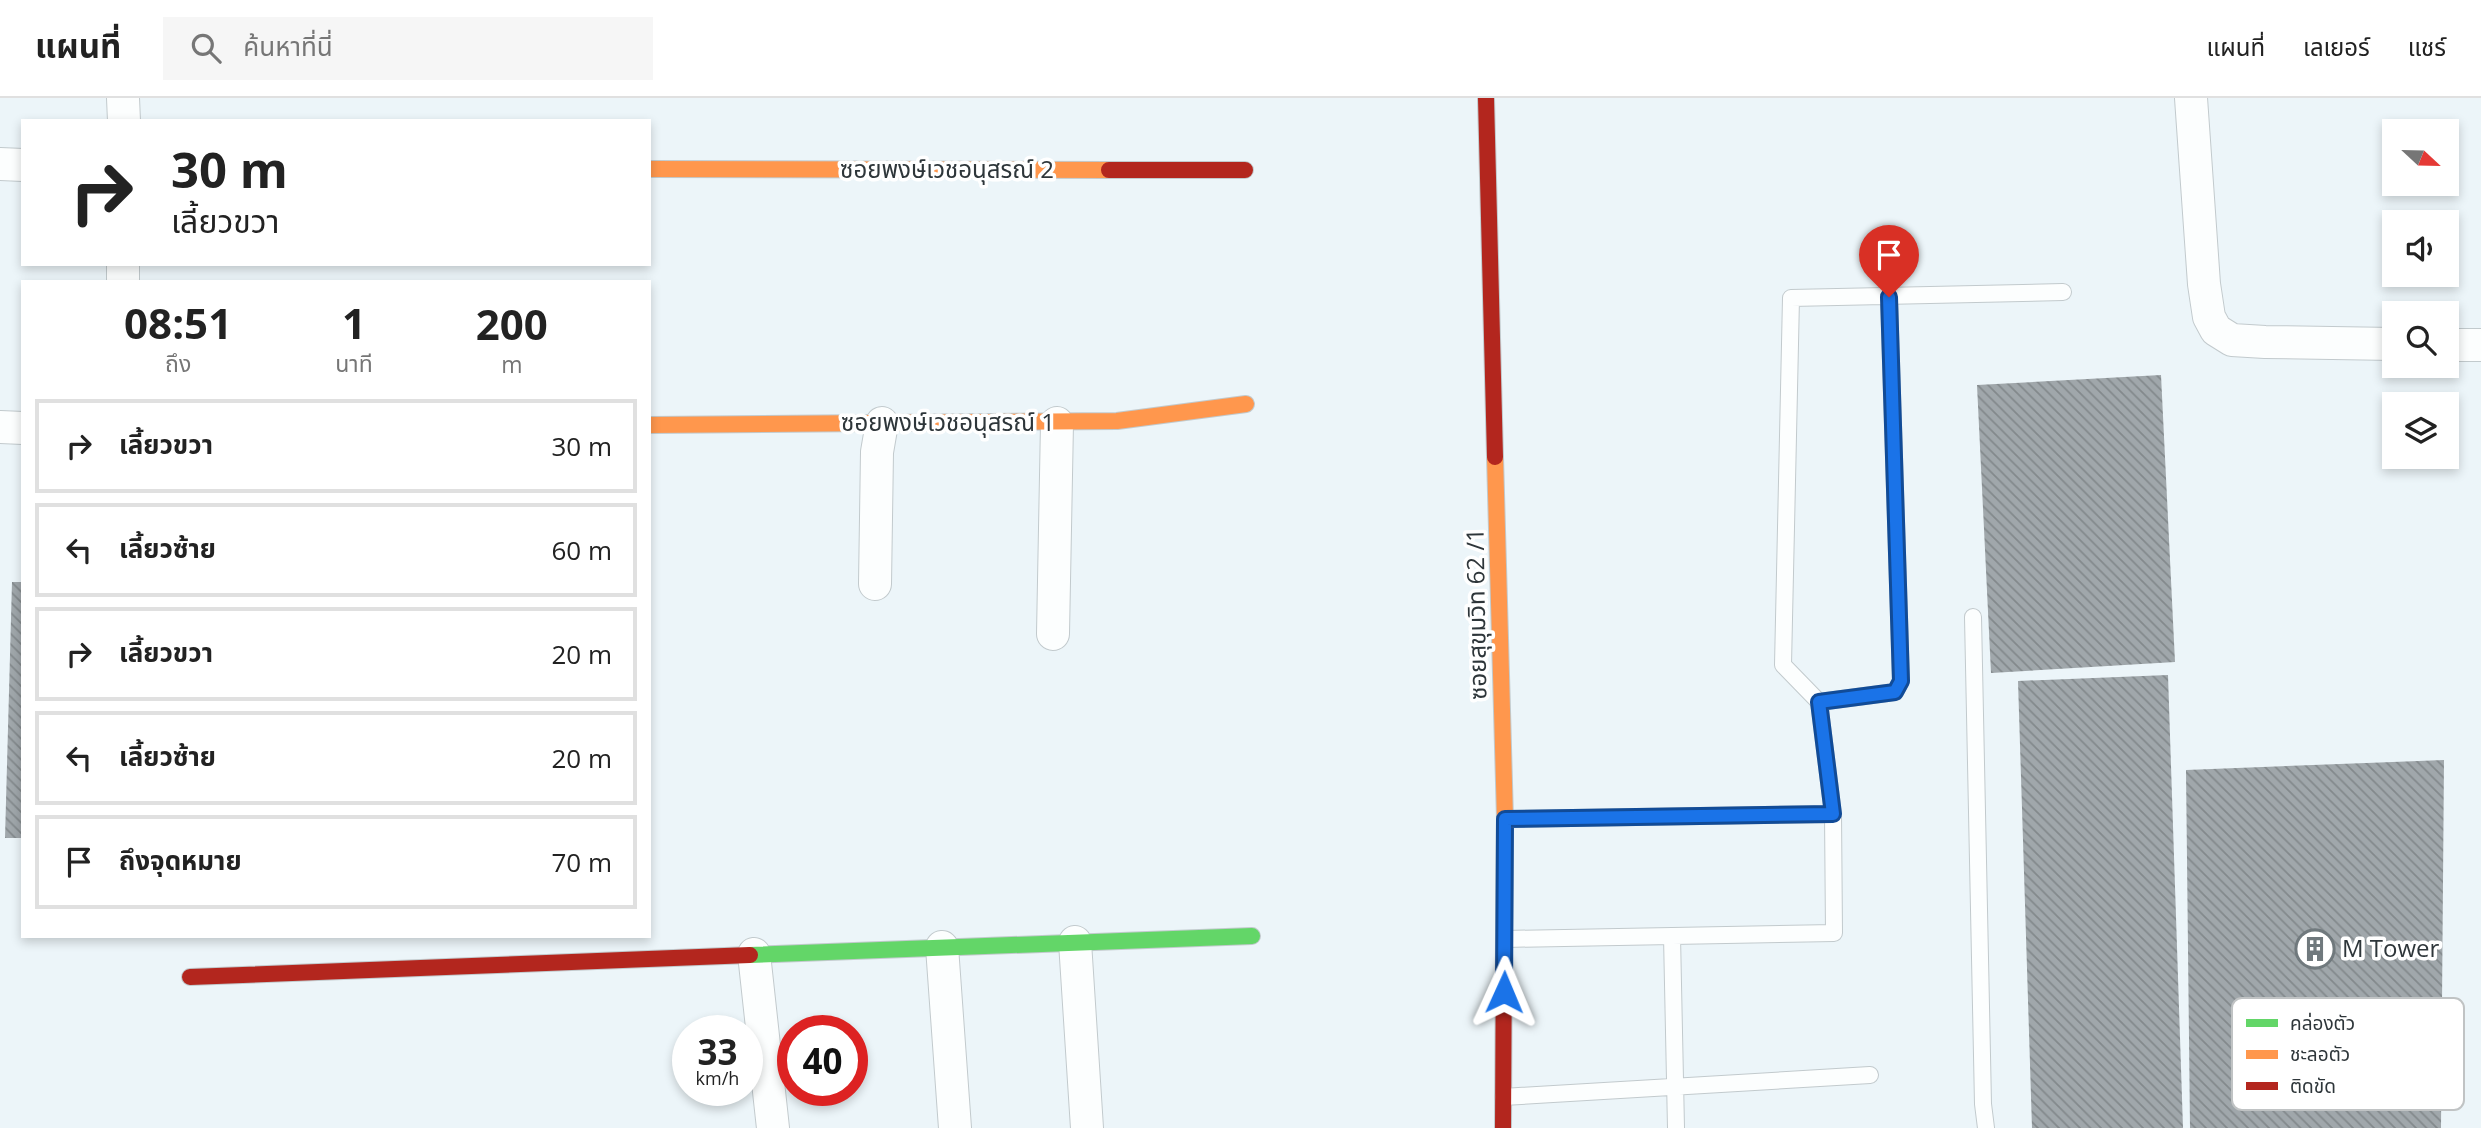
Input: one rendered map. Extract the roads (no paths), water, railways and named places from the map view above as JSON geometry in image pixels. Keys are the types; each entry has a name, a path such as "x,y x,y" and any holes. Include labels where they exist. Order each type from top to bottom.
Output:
{"street":[{"path":"123,98 124,119"},
{"name":"ซอยสุขุมวิท 62 /1","path":"1486,98 1505,819 1503,1128"},
{"path":"2191,98 2204,284 2210,317 2216,330 2232,340 2382,344"},
{"path":"0,164 21,164"},
{"name":"ซอยพงษ์เวชอนุสรณ์ 2","path":"651,169 1245,170"},
{"path":"2459,345 2481,345"},
{"name":"ซอยพงษ์เวชอนุสรณ์ 1","path":"651,425 1117,421 1245,404"},
{"path":"876,584 877,452 882,423"},
{"path":"1053,634 1057,423"},
{"path":"0,427 21,428"},
{"path":"190,977 1252,936"},
{"path":"1075,942 1087,1128"},
{"path":"942,947 955,1128"},
{"path":"754,954 773,1128"}],"lane":[{"path":"1505,939 1834,933 1833,814 1819,702 1783,665 1791,298 2063,292"},
{"path":"1819,702 1895,692 1901,681 1889,297"},
{"path":"1973,617 1986,1128"},
{"path":"1505,819 1833,814"},
{"path":"1672,936 1676,1128"},
{"path":"1503,1097 1870,1075"}],"place":[{"name":"M Tower","path":"2315,949"}]}
